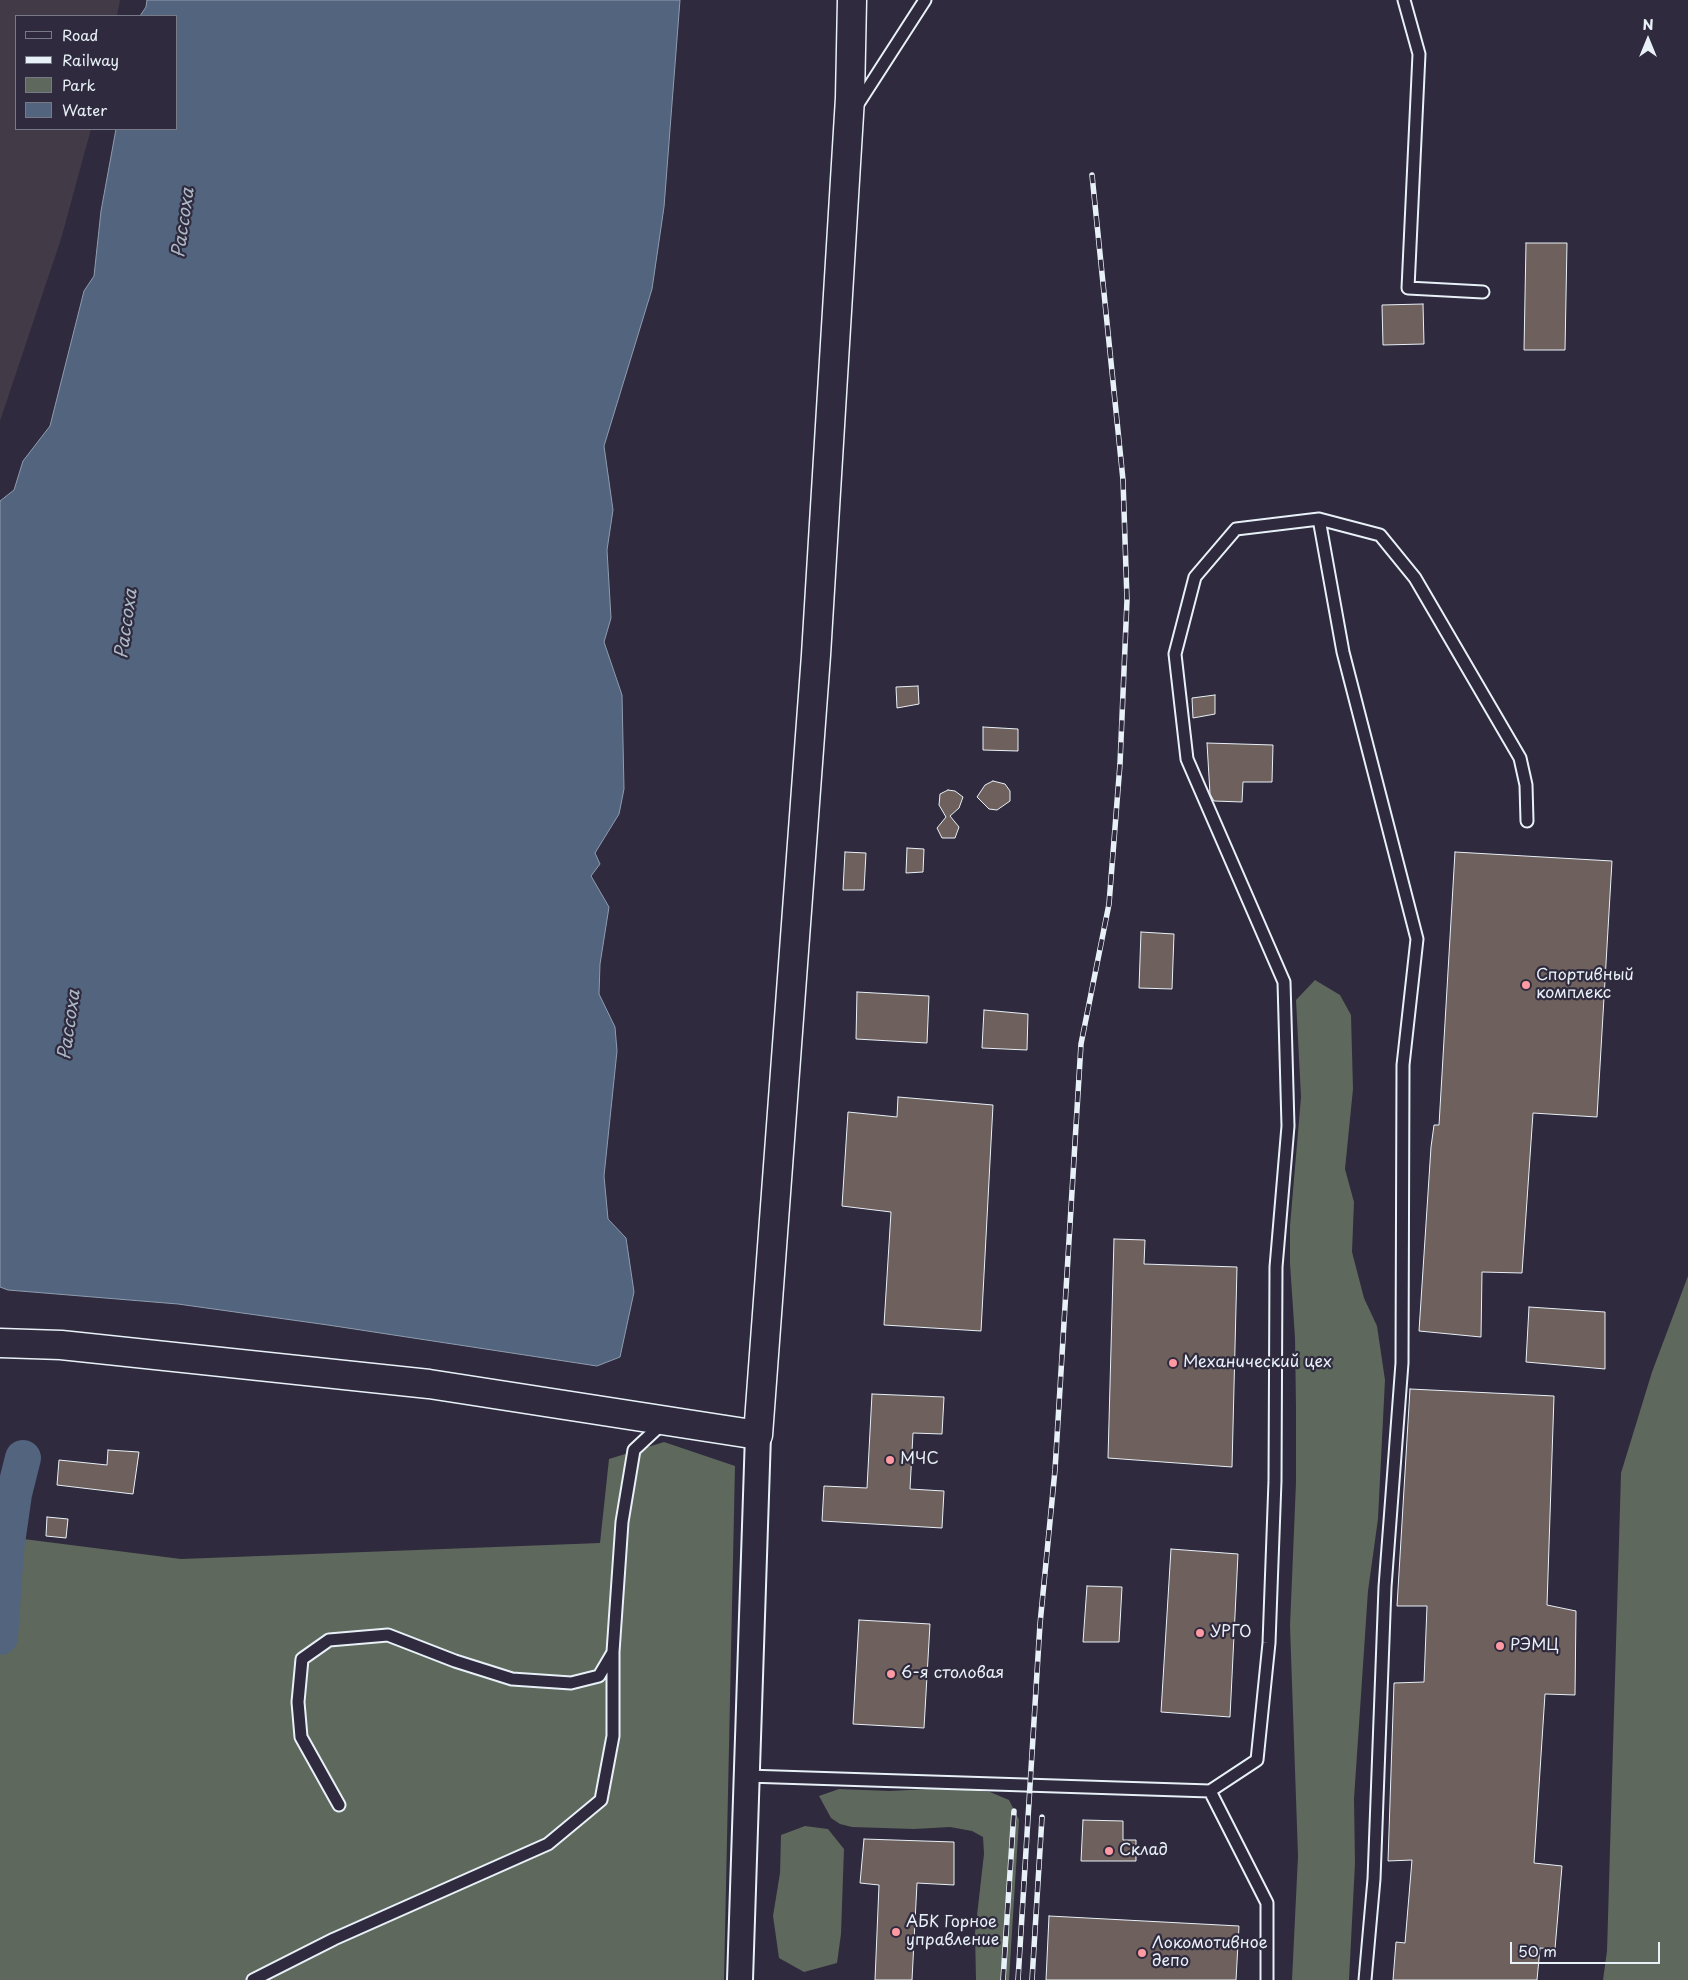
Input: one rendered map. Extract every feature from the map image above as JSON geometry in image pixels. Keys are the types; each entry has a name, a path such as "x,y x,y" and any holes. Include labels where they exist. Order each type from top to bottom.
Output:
{"street":[{"path":"740,1980 758,1435 816,655 849,117 852,0"},
{"path":"0,1343 61,1345 429,1384 758,1435"}],"lane":[{"path":"849,117 925,0"},
{"path":"1404,0 1419,54 1408,288 1483,292"},
{"path":"1320,519 1343,652 1417,938 1403,1065 1402,1363 1385,1587 1374,1879 1365,1980"},
{"path":"747,1776 1210,1791 1257,1760 1268,1653 1275,1481 1276,1267 1288,1126 1284,982 1187,759 1175,654 1195,577 1236,529 1320,519 1380,535 1415,578 1520,758 1526,785 1526,821"},
{"path":"253,1980 334,1940 548,1844 601,1800 613,1736 613,1652 622,1522 634,1450 665,1421"},
{"path":"339,1805 301,1737 298,1702 302,1659 329,1640 388,1635 455,1661 512,1679 571,1683 599,1676 613,1652"},
{"path":"1210,1791 1267,1903 1267,1980"}],"shaded area":[{"path":"0,0 120,0 117,15 15,15 15,130 91,130 61,239 0,421"}],"green space":[{"path":"1315,980 1340,995 1351,1015 1353,1089 1345,1169 1354,1202 1352,1252 1364,1298 1377,1326 1385,1380 1378,1519 1368,1591 1354,1799 1355,1863 1349,1980 1292,1980 1298,1856 1290,1626 1296,1482 1296,1408 1290,1226 1301,1097 1296,1000"},
{"path":"1688,1276 1688,1980 1603,1980 1607,1951 1621,1473 1652,1372"},
{"path":"664,1442 735,1466 724,1980 0,1980 0,1536 181,1559 600,1543 609,1459"},
{"path":"946,1788 990,1792 1009,1800 1019,1820 1009,1980 976,1980 975,1933 984,1854 983,1837 972,1831 950,1827 914,1829 852,1827 840,1824 831,1818 819,1796 839,1789 890,1791"},
{"path":"805,1826 828,1829 844,1849 841,1934 837,1963 804,1972 779,1958 773,1916 780,1873 781,1835"}],"water":[{"name":"Рассоха","path":"147,0 680,0 664,207 652,289 604,446 613,510 607,550 611,618 604,642 622,695 624,789 619,814 595,853 600,864 591,876 609,907 600,964 599,994 615,1027 617,1051 604,1176 608,1219 626,1238 634,1292 620,1357 597,1366 178,1304 8,1290 0,1287 0,501 14,490 23,461 50,426 84,291 94,276 101,211 116,130 178,130 178,15 141,15 146,7"}],"building":[{"path":"1526,243 1567,243 1565,350 1524,350"},
{"path":"1423,304 1424,344 1383,345 1382,305"},
{"path":"918,686 919,704 897,708 896,687"},
{"path":"1215,695 1215,714 1193,718 1192,698"},
{"path":"983,727 1018,729 1018,751 983,750"},
{"path":"1207,743 1273,745 1272,782 1243,782 1242,802 1214,801 1210,794"},
{"path":"993,781 1005,784 1010,791 1010,801 997,810 989,809 977,797 985,785"},
{"path":"948,790 955,791 963,797 959,808 950,816 959,827 955,838 942,838 937,828 946,817 939,805 940,794"},
{"path":"907,848 924,849 923,872 906,873"},
{"path":"845,852 866,853 864,890 843,890"},
{"name":"Спортивный комплекс","path":"1455,852 1612,861 1597,1117 1533,1113 1522,1273 1482,1272 1481,1337 1419,1331 1431,1147 1434,1125 1439,1125"},
{"path":"1141,932 1174,934 1172,989 1139,988"},
{"path":"857,992 929,996 927,1043 856,1039"},
{"path":"984,1010 1028,1014 1027,1050 982,1048"},
{"path":"898,1097 993,1105 981,1331 884,1325 891,1212 842,1206 848,1112 897,1117"},
{"name":"Механический цех","path":"1114,1239 1145,1240 1144,1264 1237,1267 1232,1467 1108,1458"},
{"path":"1529,1307 1605,1312 1605,1369 1526,1362"},
{"name":"РЭМЦ","path":"1410,1389 1554,1396 1547,1605 1576,1611 1575,1695 1545,1694 1534,1863 1562,1866 1555,1949 1540,1948 1537,1980 1393,1980 1396,1942 1405,1943 1412,1860 1388,1861 1394,1683 1424,1682 1427,1606 1397,1606"},
{"name":"МЧС","path":"872,1394 944,1397 942,1434 913,1433 910,1489 944,1491 942,1528 822,1521 824,1486 867,1488"},
{"path":"108,1450 139,1452 133,1494 57,1485 59,1460 107,1465"},
{"path":"47,1517 68,1519 66,1538 46,1536"},
{"name":"УРГО","path":"1171,1549 1238,1554 1230,1717 1161,1712"},
{"path":"1087,1586 1122,1587 1119,1642 1083,1642"},
{"name":"6-я столовая","path":"859,1620 930,1624 924,1728 853,1724"},
{"name":"Склад","path":"1083,1820 1123,1821 1123,1840 1136,1840 1136,1861 1081,1861"},
{"name":"АБК Горное управление","path":"864,1839 954,1842 954,1885 917,1883 912,1980 875,1980 879,1885 860,1883"},
{"name":"Локомотивное депо","path":"1049,1916 1239,1926 1236,1980 1046,1980"}],"waterway":[{"path":"0,1637 6,1550 14,1494 23,1458"}],"railway":[{"path":"1018,1980 1040,1624 1055,1470 1081,1044 1109,904 1120,764 1127,600 1123,480 1092,175"},
{"path":"1003,1980 1014,1811"},
{"path":"1032,1980 1042,1817"}],"place":[{"name":"Спортивный комплекс","path":"1526,985"},
{"name":"Механический цех","path":"1173,1363"},
{"name":"МЧС","path":"890,1460"},
{"name":"УРГО","path":"1200,1633"},
{"name":"РЭМЦ","path":"1500,1646"},
{"name":"6-я столовая","path":"891,1674"},
{"name":"Склад","path":"1109,1851"},
{"name":"АБК Горное управление","path":"896,1932"},
{"name":"Локомотивное депо","path":"1142,1953"}]}
